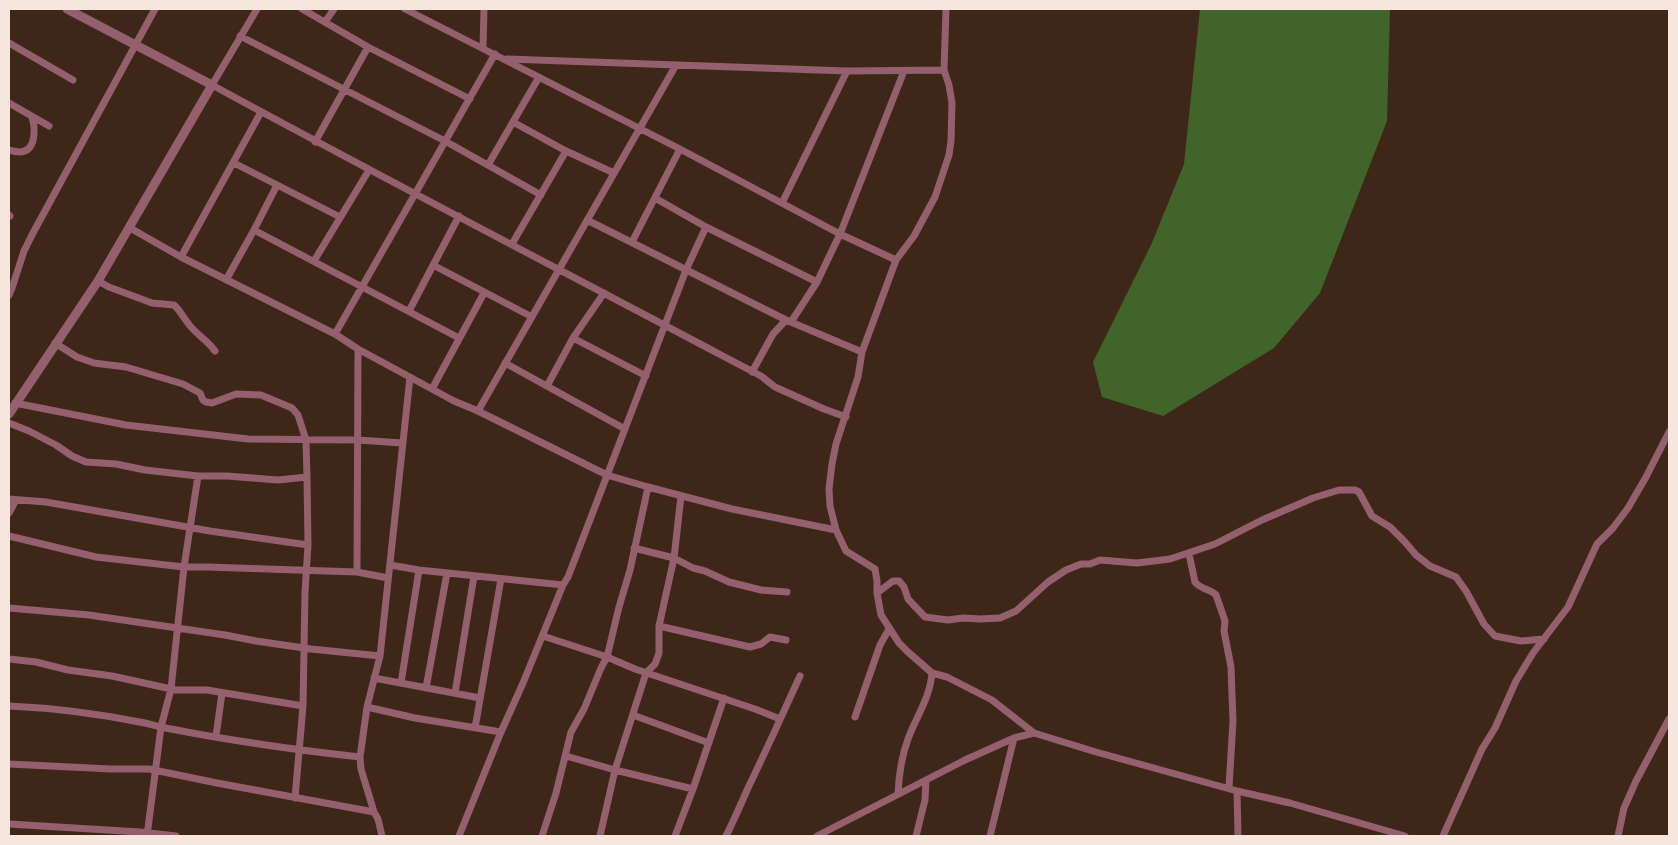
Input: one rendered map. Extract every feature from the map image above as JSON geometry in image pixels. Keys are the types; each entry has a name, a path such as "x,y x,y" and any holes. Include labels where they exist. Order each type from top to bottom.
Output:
{"street":[{"path":"67,9 212,85 315,142 415,192 666,325 752,372 775,387 846,417"},
{"path":"9,294 24,251 33,233 155,9"},
{"path":"9,414 98,281 257,9"},
{"path":"302,9 368,47 470,99"},
{"path":"325,22 334,9"},
{"path":"405,9 640,128 840,234 896,260"},
{"path":"483,48 484,9"},
{"path":"946,9 944,70 952,103 951,141 948,156 935,197 914,236 896,260 862,352 858,377 836,444 829,490 830,506 836,530 846,551 875,569 876,593 881,615 903,648 932,673 947,677 992,700 1034,733 1229,788 1290,802 1405,836"},
{"path":"240,36 445,141 541,194"},
{"path":"9,43 73,80"},
{"path":"315,142 368,47"},
{"path":"335,334 495,54"},
{"path":"505,59 847,71 944,70"},
{"path":"478,411 676,64"},
{"path":"782,203 847,71"},
{"path":"752,372 773,334 788,321 817,282 840,234 904,71"},
{"path":"488,165 539,77"},
{"path":"9,102 49,126"},
{"path":"181,257 261,112"},
{"path":"9,150 23,152 31,145 34,133 32,117"},
{"path":"513,122 566,151 614,173"},
{"path":"632,242 680,149"},
{"path":"512,244 566,151"},
{"path":"234,163 340,217"},
{"path":"314,261 369,170"},
{"path":"226,280 277,185"},
{"path":"654,198 706,227 817,282"},
{"path":"409,311 459,216"},
{"path":"587,220 788,321 862,352"},
{"path":"459,836 563,585 568,578 686,270 706,227"},
{"path":"130,228 181,257 335,334 358,349 454,401 607,475 648,488 732,509 836,530"},
{"path":"254,230 459,338"},
{"path":"433,265 532,317"},
{"path":"98,281 152,303 174,305 190,326 215,351"},
{"path":"432,389 484,293"},
{"path":"547,386 573,338 604,293"},
{"path":"573,338 646,376"},
{"path":"55,343 77,357 94,363 126,367 183,384 200,394 206,402 212,403 236,394 268,397 296,411 306,440 308,545 303,706 295,798"},
{"path":"357,572 358,349"},
{"path":"505,363 625,429"},
{"path":"382,836 361,769 360,757 367,707 380,656 410,377"},
{"path":"15,403 126,425 248,439 358,440 402,443"},
{"path":"9,423 29,431 86,462 116,464 145,470 198,476 278,480 307,477"},
{"path":"1443,836 1482,748 1495,728 1516,681 1533,653 1568,608 1596,544 1613,528 1628,508 1669,432"},
{"path":"147,834 161,727 171,689 184,567 198,476"},
{"path":"542,836 572,732 601,668 608,657 648,488"},
{"path":"876,593 894,581 899,581 904,587 908,599 925,617 948,620 963,618 990,619 1005,616 1016,611 1048,582 1066,570 1081,564 1090,564 1104,560 1149,563 1189,554 1215,544 1262,520 1313,498 1339,490 1355,490 1362,495 1372,516 1390,527 1416,555 1430,566 1456,577 1466,590 1484,624 1495,636 1521,641 1544,639"},
{"path":"600,836 615,770 646,673 655,664 659,653 659,626 674,558 681,496"},
{"path":"9,513 12,500 46,502 189,528 308,545"},
{"path":"9,536 96,557 184,567 357,572 388,578"},
{"path":"634,548 674,558 693,568 705,571 729,582 761,590 787,592"},
{"path":"1189,554 1197,586 1216,595 1225,621 1224,632 1231,668 1233,721 1229,788"},
{"path":"390,565 419,570 563,585"},
{"path":"401,683 419,570"},
{"path":"426,688 447,573"},
{"path":"455,693 474,576"},
{"path":"474,728 501,579"},
{"path":"9,608 88,616 304,648 380,656"},
{"path":"659,626 750,647 761,644 770,637 786,640"},
{"path":"855,717 880,646 889,629"},
{"path":"543,636 608,657 646,673 724,698 780,719"},
{"path":"9,659 112,676 171,689 222,693 303,706"},
{"path":"898,794 899,770 902,756 928,694 932,673"},
{"path":"726,836 800,676"},
{"path":"374,678 480,698"},
{"path":"216,736 222,693"},
{"path":"675,836 724,698"},
{"path":"9,706 89,714 259,745 360,757"},
{"path":"367,707 415,718 501,732"},
{"path":"633,715 709,743"},
{"path":"1618,836 1624,808 1669,719"},
{"path":"817,836 965,760 1014,738 1034,733"},
{"path":"990,836 1014,738"},
{"path":"566,756 693,789"},
{"path":"9,764 156,770 374,812"},
{"path":"916,836 925,800 926,780"},
{"path":"1237,790 1238,836"},
{"path":"9,824 176,836"}],"green space":[{"path":"1200,9 1390,9 1387,121 1320,293 1274,348 1163,416 1102,397 1093,362 1151,245 1184,164"}]}
